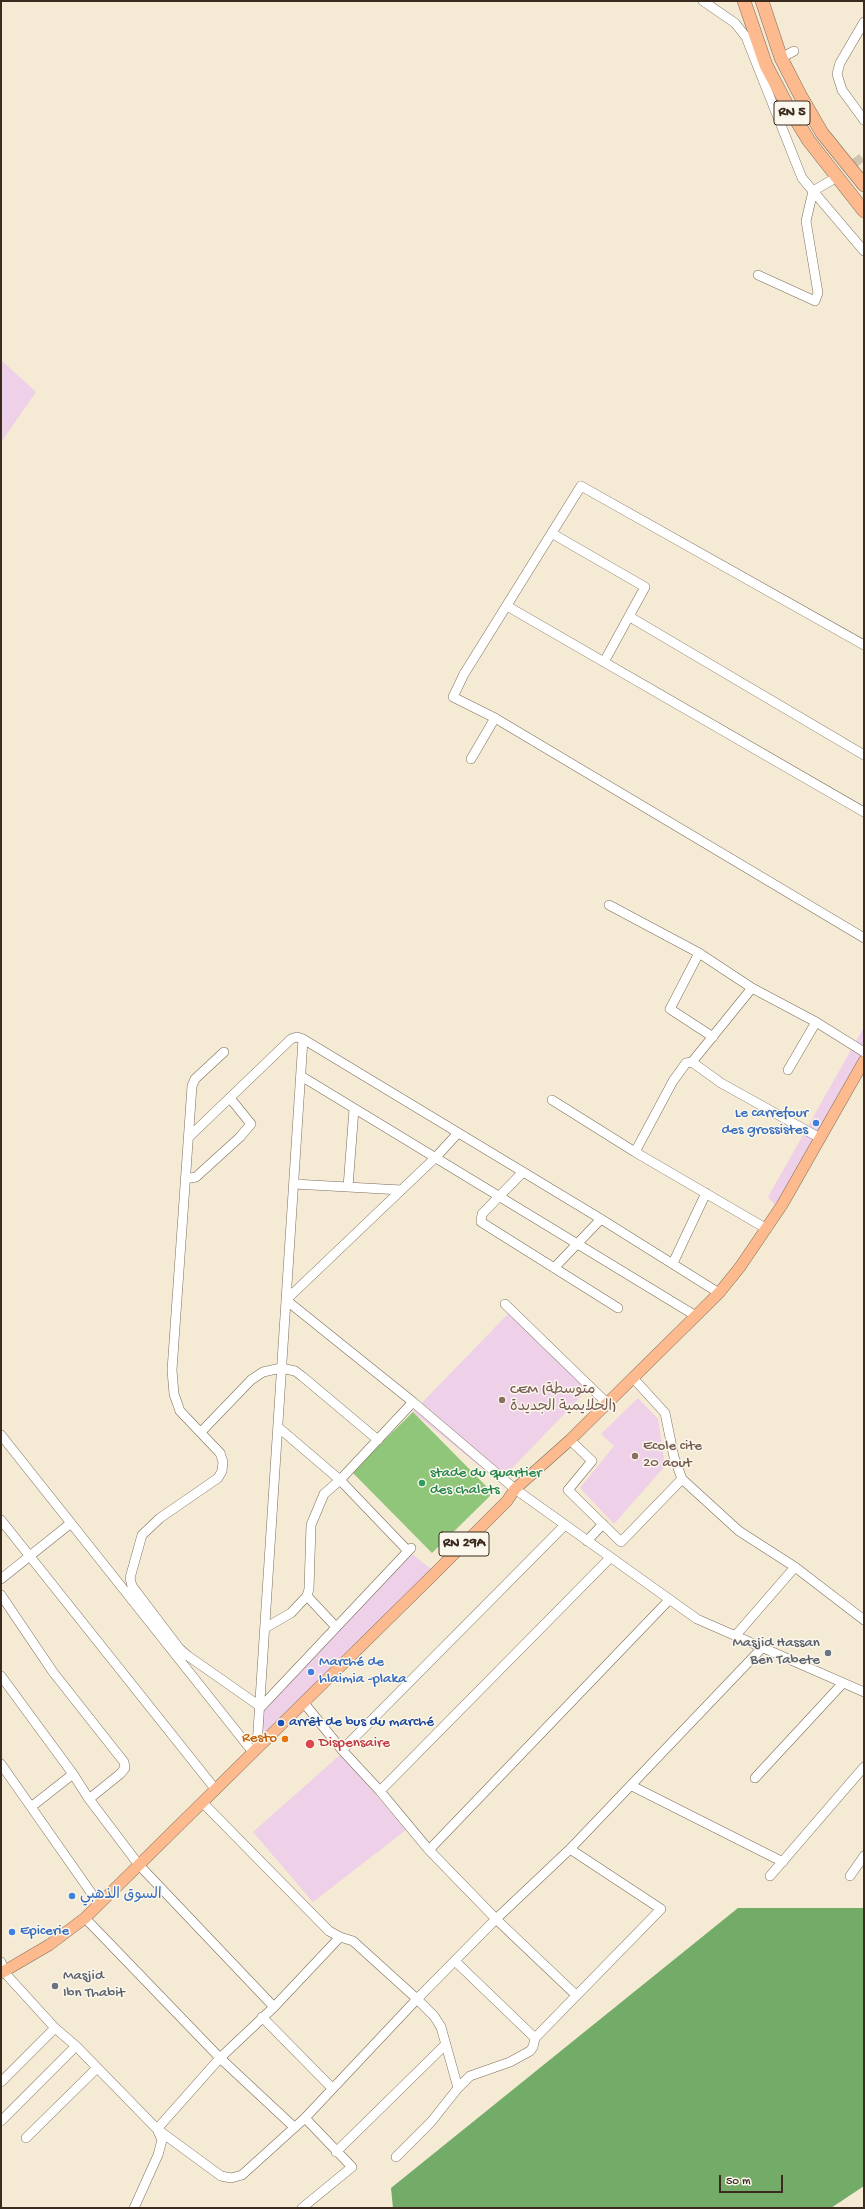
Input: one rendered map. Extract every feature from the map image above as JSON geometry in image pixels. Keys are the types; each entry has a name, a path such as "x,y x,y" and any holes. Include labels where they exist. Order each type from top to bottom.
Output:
{"highway":[{"name":"RN 5","path":"744,1 766,65 787,105 809,141 850,196 864,211"},
{"name":"RN 5","path":"762,1 780,58 822,133 864,185"}],"main road":[{"name":"RN 29A","path":"2,1969 49,1946 85,1918 507,1501 515,1489 608,1404 719,1293 767,1229 864,1061"}],"street":[{"path":"703,1 735,23 746,38 802,178 864,251"},
{"path":"864,22 840,63 837,74 842,90 864,120"},
{"path":"780,58 794,51"},
{"path":"758,275 815,301 818,293 806,221 813,191 832,180"},
{"path":"864,645 581,486 464,674 453,698 495,718 864,938"},
{"path":"552,534 645,587 630,617 604,662"},
{"path":"507,606 864,812"},
{"path":"630,617 864,755"},
{"path":"471,760 495,718"},
{"path":"609,905 699,953 752,988 816,1022 864,1052"},
{"path":"699,953 670,1009 713,1037"},
{"path":"635,1152 673,1081 686,1063 692,1062 752,988"},
{"path":"788,1070 816,1022"},
{"path":"189,1137 291,1039 297,1037 304,1039 673,1263 719,1293"},
{"path":"255,1749 261,1707 281,1368 304,1039"},
{"path":"224,1052 195,1079 192,1086 172,1370 174,1394 180,1411 220,1453 223,1462 222,1471 218,1478 160,1518 142,1535 130,1578 132,1586 179,1648 188,1656 261,1707"},
{"path":"692,1062 721,1083 820,1138"},
{"path":"301,1076 696,1316"},
{"path":"185,1179 196,1177 251,1124 230,1098"},
{"path":"552,1100 635,1152 767,1229"},
{"path":"348,1187 354,1109"},
{"path":"286,1300 436,1157 458,1132"},
{"path":"523,1172 482,1214 481,1222 618,1308"},
{"path":"294,1184 401,1190"},
{"path":"673,1263 706,1193"},
{"path":"554,1268 578,1245 601,1219"},
{"path":"286,1300 413,1402 515,1489 564,1526 697,1619 736,1635 761,1649 864,1692"},
{"path":"505,1304 608,1404"},
{"path":"201,1432 251,1380 263,1372 281,1368 295,1372 378,1440"},
{"path":"634,1379 665,1414 674,1457 682,1479 739,1531 795,1567 864,1620"},
{"path":"266,1628 291,1613 306,1596 309,1589 311,1525 324,1494 340,1480 413,1402"},
{"path":"261,1707 410,1550 340,1480 278,1427"},
{"path":"1,1436 255,1749"},
{"path":"570,1440 592,1461 568,1490 621,1542 682,1479"},
{"path":"1,1520 216,1790"},
{"path":"1,1579 29,1555 71,1523"},
{"path":"588,1542 603,1524"},
{"path":"342,1750 564,1526"},
{"path":"380,1791 610,1558"},
{"path":"736,1635 795,1567"},
{"path":"1,1595 53,1672 124,1762 125,1768 120,1774 88,1798"},
{"path":"306,1596 336,1627"},
{"path":"429,1850 669,1600"},
{"path":"2,1969 55,2028 76,2046 157,2129 221,2176 231,2178 242,2175 305,2118 332,2088 456,1962 496,1919 570,1849 632,1786 761,1649"},
{"path":"1,1676 73,1774 88,1798 139,1865 274,2007"},
{"path":"755,1778 843,1683"},
{"path":"304,1703 342,1750 380,1791 429,1850 496,1919 576,1995"},
{"path":"1,1764 99,1904"},
{"path":"770,1876 864,1767"},
{"path":"31,1807 73,1774"},
{"path":"632,1786 783,1862"},
{"path":"202,1803 329,1931 340,1937 353,1941 418,1999 434,2016 441,2027 458,2088"},
{"path":"396,2158 431,2122 458,2088 470,2076 510,2062 530,2051 533,2047 535,2038 661,1909 570,1849"},
{"path":"850,1876 864,1856"},
{"path":"85,1918 220,2058 294,2127"},
{"path":"157,2129 220,2058 274,2007 340,1937"},
{"path":"456,1962 535,2038"},
{"path":"262,2018 332,2088"},
{"path":"1,2082 55,2028"},
{"path":"336,2152 445,2045"},
{"path":"1,2121 76,2046"},
{"path":"26,2138 97,2068"},
{"path":"302,2208 352,2167 305,2118"},
{"path":"134,2208 158,2155 162,2140 157,2129"}],"shaded area":[{"path":"1,360 36,392 1,442"},
{"name":"Le carrefour des grossistes","path":"864,1027 864,1049 776,1206 768,1197"},
{"name":"CEM (متوسطة الحلايمية الجديدة)","path":"508,1314 590,1387 499,1482 413,1412"},
{"name":"Ecole cite 20 aout","path":"638,1398 658,1419 665,1466 614,1524 580,1488 614,1446 601,1434"},
{"name":"Marché de hlaimia -plaka","path":"408,1551 431,1569 259,1739 261,1707"},
{"path":"341,1754 406,1830 313,1902 253,1832"}],"green space":[{"name":"stade du quartier des chalets","path":"413,1412 493,1493 432,1553 352,1472"},
{"path":"738,1908 864,1908 864,2186 831,2208 393,2208 391,2188"}],"tunnel":[{"path":"833,179 864,156"}],"place":[{"name":"Le carrefour des grossistes","path":"816,1123"},
{"name":"CEM (متوسطة الحلايمية الجديدة)","path":"502,1400"},
{"name":"Ecole cite 20 aout","path":"635,1456"},
{"name":"stade du quartier des chalets","path":"422,1483"},
{"name":"Masjid Hassan Ben Tabete","path":"828,1653"},
{"name":"Marché de hlaimia -plaka","path":"311,1672"},
{"name":"arrêt de bus du marché","path":"281,1723"},
{"name":"Resto","path":"285,1739"},
{"name":"Dispensaire","path":"310,1744"},
{"name":"السوق الذهبي","path":"72,1896"},
{"name":"Epicerie","path":"12,1932"},
{"name":"Masjid Ibn Thabit","path":"55,1986"}]}
